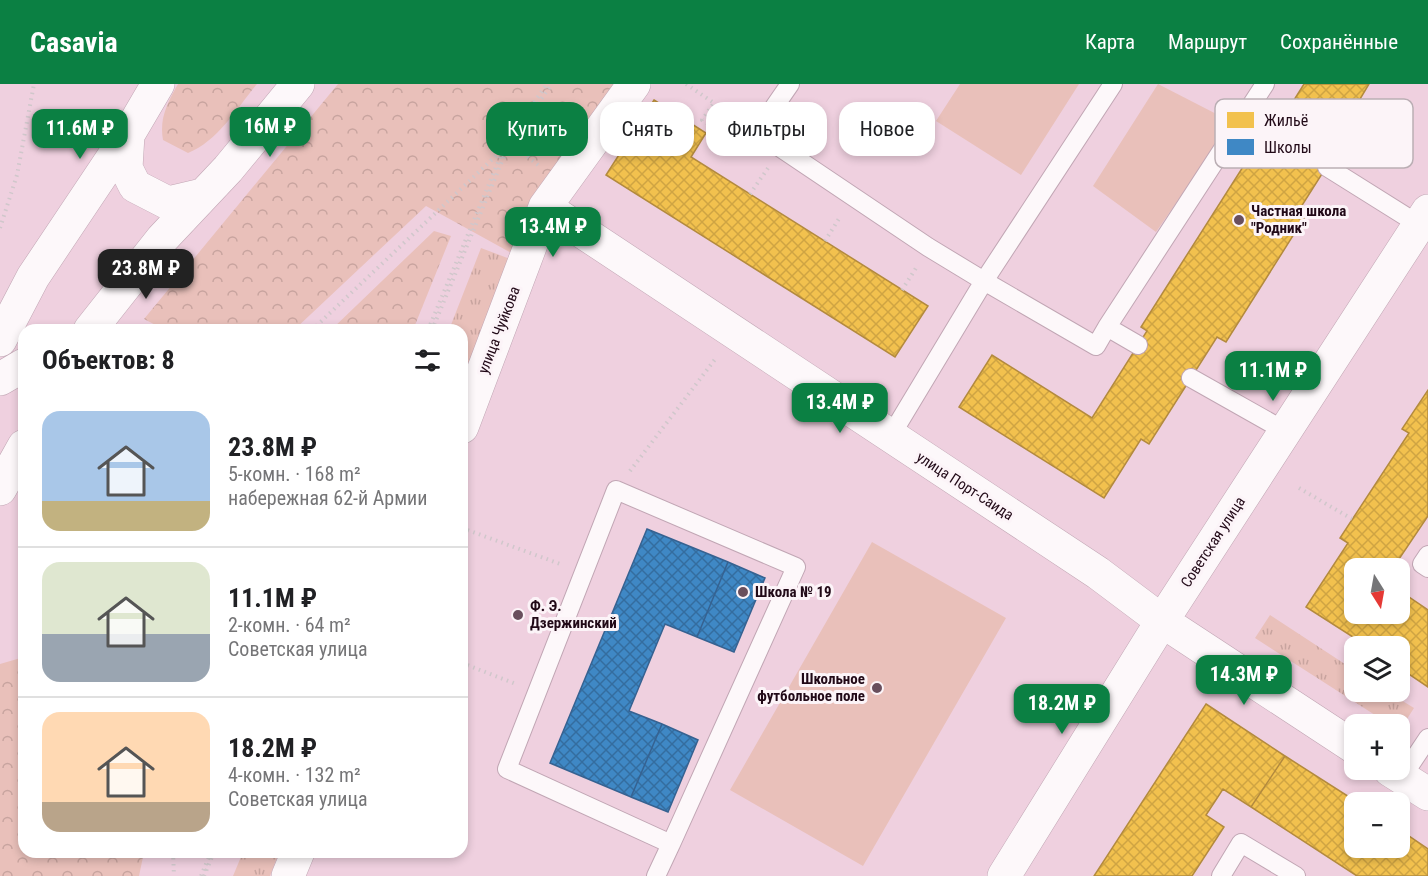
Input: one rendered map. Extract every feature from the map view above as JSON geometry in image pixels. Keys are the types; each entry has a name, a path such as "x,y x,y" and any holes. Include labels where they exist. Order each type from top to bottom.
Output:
{"street":[{"path":"0,339 33,277 128,135 158,84"},
{"path":"95,324 162,239 228,169 298,84"},
{"name":"улица Чуйкова","path":"468,412 553,195 634,84"},
{"path":"128,135 126,168 135,186 168,203 202,195"},
{"name":"улица Порт-Саида","path":"553,195 731,328 890,437 1098,573 1162,621 1344,740"},
{"name":"Советская улица","path":"1004,876 1162,621 1285,431 1425,222"},
{"path":"33,277 33,324"},
{"path":"0,379 18,368"},
{"path":"0,489 18,457"},
{"path":"288,876 296,858"}],"lane":[{"path":"778,102 790,84"},
{"path":"890,437 984,281 1113,84"},
{"path":"1255,99 1265,84"},
{"path":"793,156 928,247 1096,346 1215,161"},
{"path":"1329,168 1425,222"},
{"path":"1107,327 1138,345"},
{"path":"1191,378 1285,431"},
{"path":"656,876 671,844 796,567 616,490 507,769 671,844"},
{"path":"1428,555 1422,564 1428,568"},
{"path":"1410,772 1428,738"},
{"path":"1221,876 1241,843 1296,876"}],"path":[{"path":"0,228 17,175 34,84"},
{"path":"538,102 550,84"},
{"path":"537,102 550,84"},
{"path":"686,84 713,102"},
{"path":"318,324 496,156"},
{"path":"432,324 501,156"},
{"path":"433,324 504,156"},
{"path":"521,156 553,195"},
{"path":"750,194 776,156"},
{"path":"616,490 719,355"},
{"path":"1299,488 1352,519"},
{"path":"468,530 584,573"},
{"path":"468,665 537,692"},
{"path":"173,858 174,876"},
{"path":"203,876 210,858"}],"green space":[{"path":"178,84 257,84 209,141 188,153 163,140 163,117"},
{"path":"338,84 615,84 604,102 600,102 600,110 588,130 588,102 486,102 486,156 573,156 515,255 426,206 300,324 154,324 144,319"},
{"path":"960,84 1079,84 1021,175 936,121"},
{"path":"1158,84 1215,113 1215,147 1156,232 1093,186"},
{"path":"434,231 451,236 415,324 337,324"},
{"path":"481,248 513,260 468,374 468,324 451,324"},
{"name":"Школьное футбольное поле","path":"872,542 1006,618 863,866 730,790"},
{"path":"1270,615 1344,663 1344,695 1255,638"},
{"path":"18,659 18,858 143,858 139,876 0,876 0,664"},
{"path":"1355,702 1404,702 1414,708 1410,714 1373,714"},
{"path":"240,858 277,858 270,876 233,876"}],"building: Жильё":[{"path":"1304,84 1369,84 1360,99 1295,99"},
{"path":"694,125 706,133 694,152"},
{"path":"618,156 692,156 928,306 895,357 606,175"},
{"path":"1242,168 1326,168 1299,210 1306,215 1226,342 1217,337 1149,444 1141,439 1104,498 959,407 992,355 1092,418 1147,331 1141,327"},
{"path":"1428,390 1428,516 1400,558 1344,558 1344,624 1410,624 1410,598 1428,610 1428,687 1410,675 1410,636 1351,636 1306,607 1348,543 1340,538 1409,433 1402,429"},
{"path":"1206,704 1285,756 1251,807 1223,789 1206,815 1224,827 1192,876 1094,876"},
{"path":"1285,756 1344,794 1344,858 1410,858 1410,837 1428,849 1428,876 1357,876 1251,807"}],"building: Школы":[{"path":"647,529 728,562 697,637 665,624 629,711 662,724 631,797 550,763"},
{"path":"728,562 765,578 734,652 697,637"},
{"path":"662,724 698,740 668,812 631,797"}],"place":[{"name":"Частная школа \"Родник\"","path":"1239,220"},
{"name":"Школа № 19","path":"743,592"},
{"name":"Ф. Э. Дзержинский","path":"518,615"},
{"name":"Школьное футбольное поле","path":"877,688"}]}
